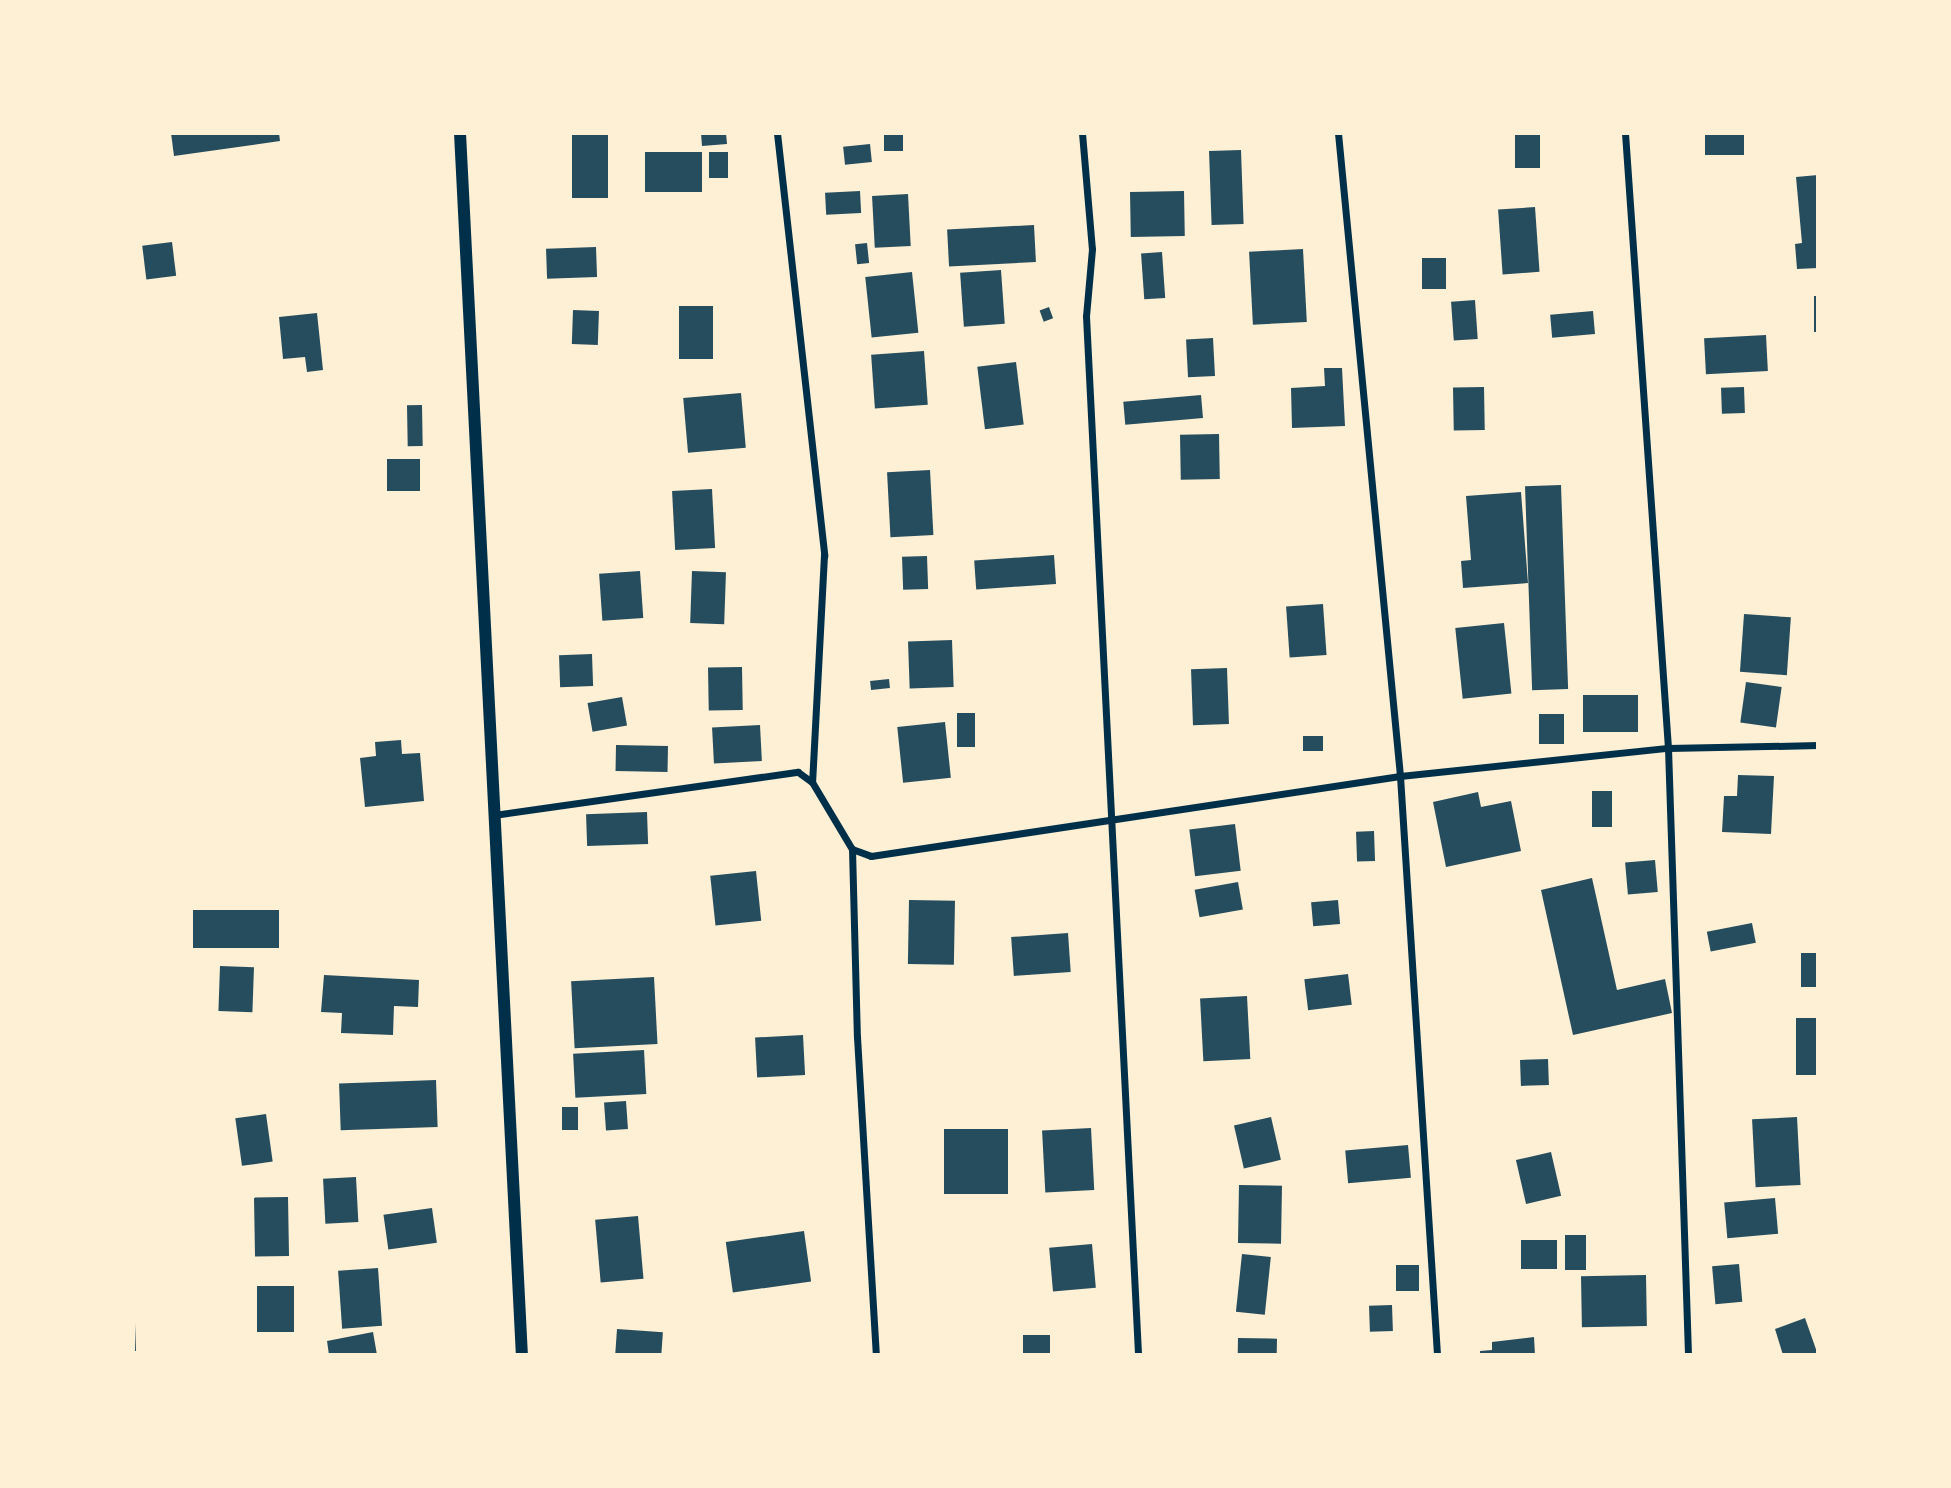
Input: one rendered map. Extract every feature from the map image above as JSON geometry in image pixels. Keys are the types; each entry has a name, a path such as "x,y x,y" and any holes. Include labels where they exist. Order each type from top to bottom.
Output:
{"street":[{"path":"460,133 522,1355"},
{"path":"777,133 824,555 812,782"},
{"path":"1082,133 1092,249 1086,316 1138,1355"},
{"path":"1338,133 1400,776 1437,1355"},
{"path":"1625,133 1668,748 1688,1355"},
{"path":"852,849 871,856 1400,776 1668,748 1818,745"},
{"path":"494,815 771,774 797,772 812,782 852,849 857,1037 876,1355"}],"building":[{"path":"171,133 279,133 280,141 174,156"},
{"path":"572,133 608,133 608,198 572,198"},
{"path":"701,133 726,133 727,144 702,146"},
{"path":"884,133 903,133 903,151 884,151"},
{"path":"1515,133 1540,133 1540,168 1515,168"},
{"path":"1705,133 1744,133 1744,155 1705,155"},
{"path":"870,144 872,162 845,165 843,147"},
{"path":"1241,150 1244,224 1212,225 1209,151"},
{"path":"645,152 702,152 702,192 645,192"},
{"path":"709,152 728,152 728,178 709,178"},
{"path":"1818,175 1818,268 1797,269 1795,244 1802,243 1796,177"},
{"path":"860,191 861,213 826,215 825,193"},
{"path":"1184,191 1185,236 1131,237 1130,192"},
{"path":"908,194 911,246 875,248 872,196"},
{"path":"1535,207 1540,272 1503,274 1498,210"},
{"path":"1034,225 1036,262 949,267 947,230"},
{"path":"172,242 176,276 146,279 142,246"},
{"path":"867,243 869,263 857,264 855,244"},
{"path":"596,247 597,277 547,279 546,249"},
{"path":"1303,249 1307,322 1253,325 1249,252"},
{"path":"1162,252 1165,298 1144,299 1141,253"},
{"path":"1422,258 1446,258 1446,289 1422,289"},
{"path":"1001,270 1005,324 964,327 960,273"},
{"path":"912,272 918,333 872,338 865,277"},
{"path":"1814,296 1818,296 1818,332 1814,332"},
{"path":"1475,300 1478,339 1454,341 1451,302"},
{"path":"679,306 713,306 713,359 679,359"},
{"path":"1049,307 1053,318 1044,322 1040,310"},
{"path":"573,310 599,311 598,345 572,344"},
{"path":"1593,311 1595,334 1552,338 1550,315"},
{"path":"317,313 323,370 307,372 305,357 283,359 279,317"},
{"path":"1766,335 1768,371 1706,374 1704,338"},
{"path":"1213,338 1215,376 1188,377 1186,339"},
{"path":"924,351 928,405 875,409 871,355"},
{"path":"1016,362 1024,425 985,429 977,367"},
{"path":"1324,368 1342,368 1345,426 1292,428 1291,388 1325,386"},
{"path":"1484,387 1485,430 1454,431 1453,388"},
{"path":"1744,387 1745,413 1722,414 1721,388"},
{"path":"741,393 746,448 688,453 683,398"},
{"path":"1201,395 1203,418 1125,425 1123,402"},
{"path":"407,405 422,405 423,446 408,446"},
{"path":"1219,434 1220,479 1181,480 1180,435"},
{"path":"387,459 420,459 420,491 387,491"},
{"path":"930,470 933,535 890,537 887,472"},
{"path":"1561,485 1568,689 1532,690 1525,486"},
{"path":"712,489 715,548 675,550 672,491"},
{"path":"1521,492 1528,583 1463,588 1461,561 1471,560 1466,496"},
{"path":"1054,555 1056,584 976,590 974,561"},
{"path":"927,556 928,589 903,590 902,557"},
{"path":"640,571 643,618 602,621 599,574"},
{"path":"692,571 726,572 724,624 690,623"},
{"path":"1323,604 1327,655 1290,657 1286,607"},
{"path":"1744,614 1791,617 1787,675 1740,672"},
{"path":"1504,623 1511,694 1463,699 1455,628"},
{"path":"952,640 954,687 910,689 908,642"},
{"path":"592,654 593,686 560,687 559,655"},
{"path":"742,667 743,710 709,711 708,668"},
{"path":"1227,668 1229,724 1193,725 1191,669"},
{"path":"889,679 890,688 871,690 870,681"},
{"path":"1746,682 1782,687 1776,728 1740,723"},
{"path":"1583,695 1638,695 1638,732 1583,732"},
{"path":"622,697 627,726 593,732 588,703"},
{"path":"957,713 975,713 975,747 957,747"},
{"path":"1539,714 1564,714 1564,744 1539,744"},
{"path":"945,722 951,778 903,783 897,727"},
{"path":"760,725 762,761 714,763 712,728"},
{"path":"1303,736 1323,736 1323,751 1303,751"},
{"path":"401,740 402,754 420,753 424,801 365,807 360,758 376,756 375,742"},
{"path":"616,745 668,746 668,772 616,771"},
{"path":"1738,775 1774,776 1771,834 1722,832 1724,796 1737,796"},
{"path":"1592,791 1612,791 1612,827 1592,827"},
{"path":"1478,792 1481,807 1511,801 1521,851 1446,867 1433,802"},
{"path":"647,812 648,844 587,846 586,814"},
{"path":"1235,824 1241,871 1195,876 1189,830"},
{"path":"1374,831 1375,861 1357,862 1356,832"},
{"path":"1655,860 1658,892 1628,894 1625,863"},
{"path":"756,871 761,921 715,926 710,876"},
{"path":"1592,878 1617,990 1665,979 1672,1013 1573,1035 1541,890"},
{"path":"1238,882 1243,910 1200,917 1195,890"},
{"path":"909,900 955,901 954,965 908,964"},
{"path":"1338,900 1340,924 1313,926 1311,902"},
{"path":"193,910 279,910 279,948 193,948"},
{"path":"1752,923 1756,943 1711,951 1707,932"},
{"path":"1068,933 1071,972 1014,976 1011,937"},
{"path":"1801,953 1818,953 1818,987 1801,987"},
{"path":"220,966 254,967 252,1012 218,1011"},
{"path":"1348,974 1352,1005 1308,1010 1304,979"},
{"path":"324,975 419,980 418,1007 394,1006 393,1035 341,1033 342,1013 321,1012"},
{"path":"654,977 658,1044 575,1048 571,981"},
{"path":"1247,996 1250,1059 1203,1061 1200,998"},
{"path":"1796,1018 1818,1018 1818,1075 1796,1075"},
{"path":"803,1035 805,1075 757,1077 755,1038"},
{"path":"644,1050 646,1094 575,1098 573,1054"},
{"path":"1548,1059 1549,1085 1521,1086 1520,1060"},
{"path":"436,1080 438,1127 341,1130 339,1083"},
{"path":"626,1101 628,1129 606,1130 604,1103"},
{"path":"562,1107 578,1107 578,1130 562,1130"},
{"path":"266,1114 273,1162 242,1166 235,1118"},
{"path":"1271,1117 1281,1160 1244,1168 1234,1126"},
{"path":"1797,1117 1801,1185 1756,1187 1752,1119"},
{"path":"1091,1128 1094,1190 1045,1192 1042,1131"},
{"path":"944,1129 1008,1129 1008,1194 944,1194"},
{"path":"1408,1145 1411,1178 1348,1183 1345,1150"},
{"path":"1551,1152 1561,1196 1526,1204 1516,1160"},
{"path":"356,1177 358,1222 325,1224 323,1179"},
{"path":"1239,1185 1282,1186 1281,1244 1238,1243"},
{"path":"288,1197 289,1256 255,1257 254,1198"},
{"path":"1775,1198 1778,1234 1727,1238 1724,1202"},
{"path":"432,1208 437,1243 388,1249 383,1215"},
{"path":"638,1216 643,1279 601,1283 595,1220"},
{"path":"804,1231 811,1282 733,1292 726,1242"},
{"path":"1565,1235 1586,1235 1586,1270 1565,1270"},
{"path":"1521,1240 1557,1240 1557,1269 1521,1269"},
{"path":"1092,1244 1096,1288 1053,1292 1049,1248"},
{"path":"1242,1254 1271,1257 1265,1315 1236,1312"},
{"path":"1739,1264 1742,1302 1715,1304 1712,1266"},
{"path":"1396,1265 1419,1265 1419,1291 1396,1291"},
{"path":"378,1268 382,1326 342,1329 338,1271"},
{"path":"1646,1275 1647,1326 1582,1327 1581,1276"},
{"path":"257,1286 294,1286 294,1332 257,1332"},
{"path":"1392,1305 1393,1331 1370,1332 1369,1306"},
{"path":"1805,1318 1818,1355 1783,1355 1775,1329"},
{"path":"135,1323 136,1351 133,1351"},
{"path":"617,1329 663,1332 661,1355 615,1355"},
{"path":"373,1332 377,1355 329,1355 327,1341"},
{"path":"1023,1335 1050,1335 1050,1355 1023,1355"},
{"path":"1534,1337 1535,1355 1480,1355 1480,1351 1492,1350 1492,1342"},
{"path":"1238,1338 1277,1339 1277,1355 1238,1355"}]}
